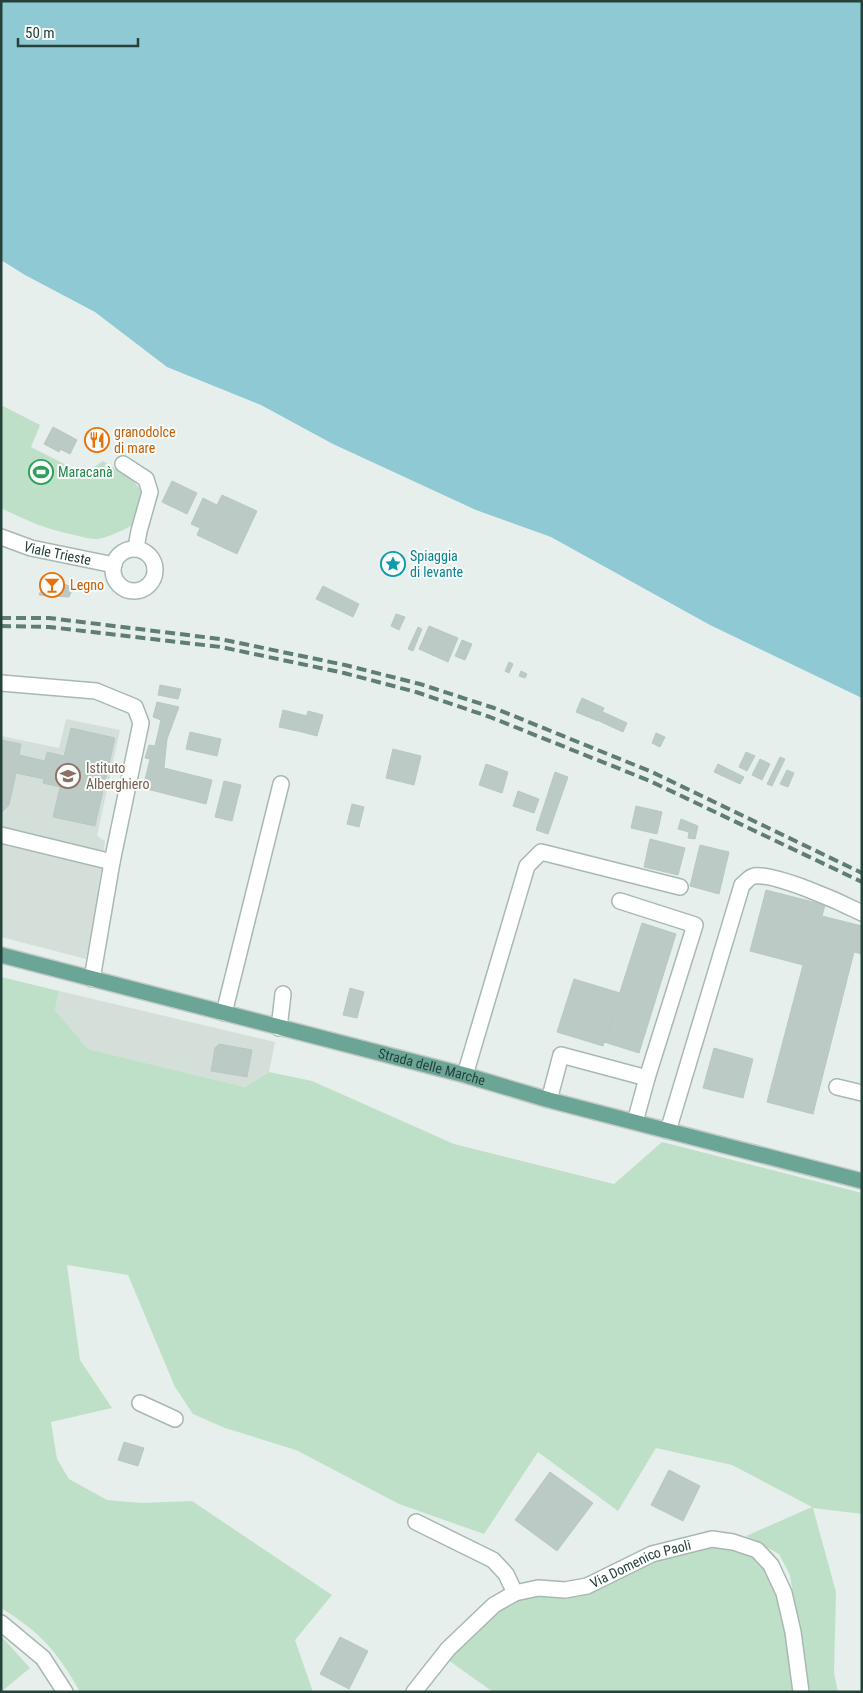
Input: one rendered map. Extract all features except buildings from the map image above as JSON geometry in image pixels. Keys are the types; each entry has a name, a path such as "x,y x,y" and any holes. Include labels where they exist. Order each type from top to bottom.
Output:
{"main road":[{"name":"Strada delle Marche","path":"1,955 465,1075 549,1100 862,1181"}],"street":[{"path":"123,464 146,479 150,492 136,548"},
{"name":"Viale Trieste","path":"1,537 31,548 114,565"},
{"path":"136,548 148,554 155,564 155,577 146,588 140,591 125,590 115,579 114,565 122,552 136,548"},
{"path":"1,683 96,691 135,707 141,723 112,862 92,978"},
{"path":"224,1013 280,784"},
{"path":"1,835 112,862"},
{"path":"465,1075 527,866 541,852 680,887"},
{"path":"668,1131 742,885 751,876 765,876 832,898 862,913"},
{"path":"620,901 695,925 635,1122"},
{"path":"279,1028 282,994"},
{"path":"549,1100 561,1055 647,1078"},
{"path":"837,1087 862,1093"},
{"path":"140,1402 175,1418"},
{"path":"416,1522 493,1560 506,1574 515,1592"},
{"name":"Via Domenico Paoli","path":"414,1692 448,1649 494,1605 515,1592 538,1588 566,1590 587,1586 652,1554 712,1539 733,1542 757,1550 771,1565 784,1593 793,1632 801,1692"},
{"path":"1,1623 43,1658 65,1692"}],"shaded area":[{"path":"66,719 120,730 97,836 105,841 86,959 1,937 1,736 59,748"},
{"path":"59,991 275,1042 269,1072 245,1087 88,1049 55,1010"}],"green space":[{"name":"Maracanà","path":"1,405 40,425 31,447 84,474 103,461 135,483 143,495 143,502 134,524 106,537 92,539 46,527 1,508"},
{"path":"1,977 59,991 55,1010 88,1049 245,1087 269,1072 312,1081 454,1144 614,1184 662,1142 862,1193 862,1514 813,1508 836,1592 834,1673 838,1692 808,1692 790,1575 779,1554 746,1536 812,1507 732,1465 656,1448 618,1511 538,1452 484,1534 399,1504 296,1450 225,1428 193,1414 175,1387 128,1275 67,1265 80,1360 112,1408 51,1422 57,1459 69,1479 107,1500 141,1503 192,1501 332,1595 295,1640 313,1692 80,1692 64,1665 47,1644 27,1626 1,1608"},
{"path":"698,1546 737,1546 761,1558 782,1593 797,1692 493,1692 448,1660 500,1608 525,1594 638,1566"},
{"path":"1,1636 30,1668 1,1692"}],"water":[{"path":"1,1 862,1 862,698 710,625 551,537 476,510 333,444 261,405 167,367 95,312 25,275 1,260"}],"railway":[{"path":"1,618 49,618 220,639 345,665 420,684 494,708 652,772 862,873"},
{"path":"1,626 49,627 221,647 344,673 416,692 490,717 650,781 862,882"}],"place":[{"name":"granodolce di mare","path":"97,440"},
{"name":"Maracanà","path":"41,472"},
{"name":"Spiaggia di levante","path":"393,564"},
{"name":"Legno","path":"52,585"},
{"name":"Istituto Alberghiero","path":"68,776"}]}
